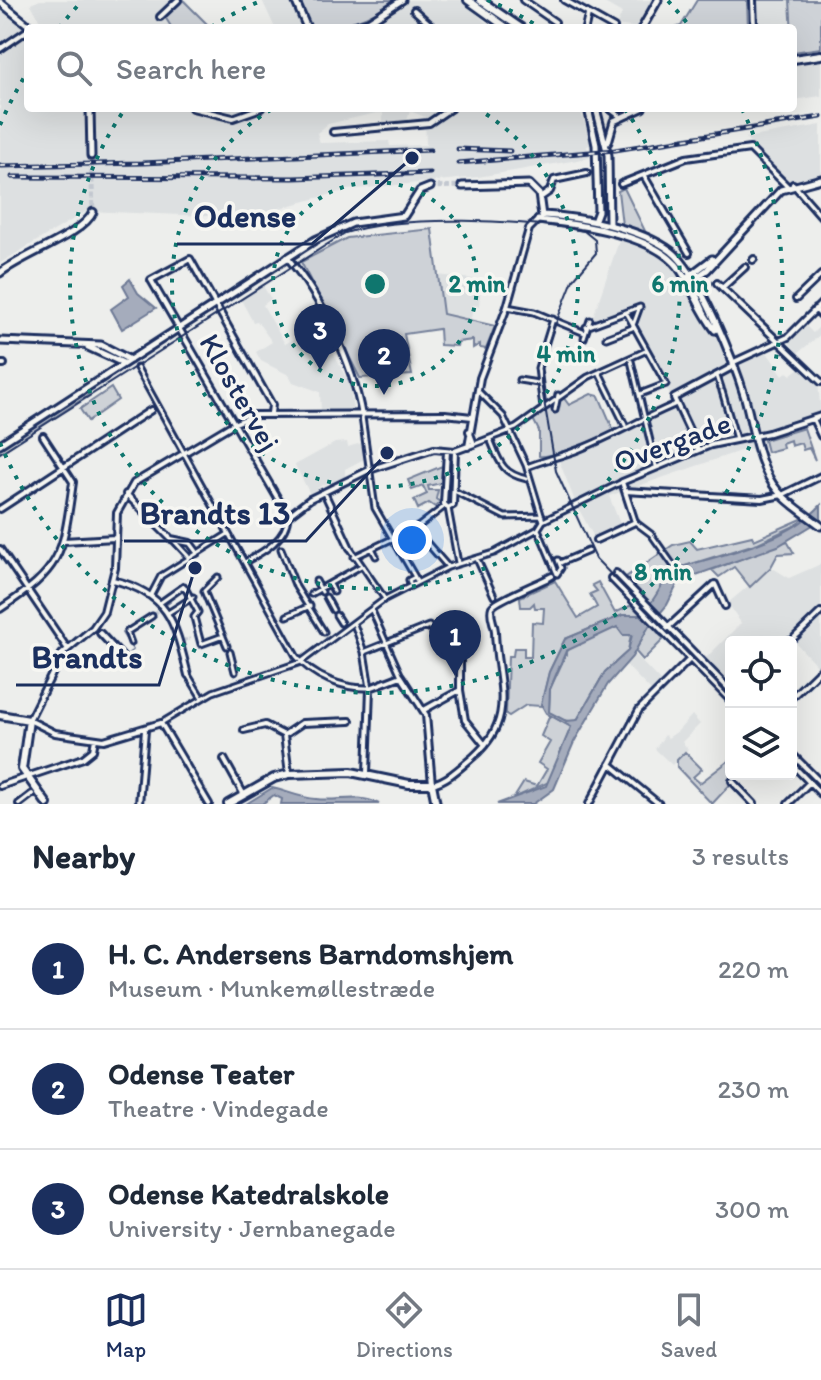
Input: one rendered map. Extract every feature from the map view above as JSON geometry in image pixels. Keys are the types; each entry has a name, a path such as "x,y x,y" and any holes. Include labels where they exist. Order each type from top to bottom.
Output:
{"main road":[{"path":"468,0 510,24"},
{"path":"480,0 510,24"},
{"path":"797,58 821,55"},
{"path":"0,715 29,720 21,762 25,779 47,804"},
{"path":"228,804 289,774 367,773 409,784 432,784 436,804"}],"street":[{"path":"160,17 178,0"},
{"path":"295,0 305,24"},
{"path":"361,24 402,0"},
{"path":"523,0 555,22"},
{"path":"564,0 607,24"},
{"path":"644,24 658,0"},
{"path":"753,0 754,24"},
{"path":"0,2 26,24"},
{"path":"414,10 430,24"},
{"path":"586,24 589,14"},
{"path":"0,49 24,33"},
{"path":"90,112 91,156"},
{"path":"208,112 233,118 250,112"},
{"path":"333,132 433,122 446,112"},
{"path":"589,112 596,145 597,217 594,219"},
{"path":"597,112 608,155"},
{"path":"614,112 621,117"},
{"path":"567,223 605,224 612,220 609,130 621,117 633,112"},
{"path":"621,184 686,158 754,151 821,216"},
{"path":"540,198 550,191 554,180 587,173"},
{"path":"644,176 689,253"},
{"path":"690,278 707,270 790,185 821,179"},
{"path":"462,186 525,183 534,186 540,198 540,217 529,229 507,307 477,389 468,447"},
{"path":"0,444 287,257 343,227 404,216 420,191 430,187"},
{"path":"597,189 609,232"},
{"path":"0,273 14,261 85,224 93,212"},
{"path":"540,217 594,219 661,245 673,253 690,278 734,364 755,436 775,487 820,524"},
{"path":"540,217 609,232 664,251 690,278 699,309 721,337"},
{"path":"287,257 305,282 350,365 362,416 375,508 417,582"},
{"name":"Klostervej","path":"215,305 190,259 151,280 288,516"},
{"path":"722,288 745,267"},
{"path":"796,299 821,275"},
{"path":"717,283 821,382"},
{"path":"698,449 674,398 779,342 821,304"},
{"path":"215,305 272,405 271,413"},
{"path":"507,307 553,319 585,333"},
{"path":"585,333 640,307 632,328 606,338"},
{"path":"815,309 821,315"},
{"path":"626,312 632,328 666,384 640,394"},
{"path":"543,409 538,383 539,358 553,319"},
{"path":"585,333 590,320"},
{"path":"0,342 105,346 126,362"},
{"path":"245,562 268,549 288,516 324,492 369,470 434,449 455,451 490,439 510,430 588,377 645,351"},
{"path":"630,360 656,466"},
{"path":"137,368 301,662 330,681 354,688 370,688 401,676"},
{"path":"600,374 625,425"},
{"path":"716,374 736,439"},
{"path":"519,380 538,383"},
{"path":"477,389 503,416 527,466 542,520 549,529"},
{"path":"555,410 558,397"},
{"path":"527,466 576,451 625,425 676,404"},
{"path":"0,509 158,405"},
{"path":"472,417 271,413 233,424 136,482 117,513 113,580 96,630 67,648 29,720 55,733 95,739 145,730 238,680 301,662 385,599 448,567 477,559 538,529 542,520"},
{"name":"Overgade","path":"542,520 698,449 821,416"},
{"path":"813,419 821,436"},
{"path":"469,431 474,444"},
{"path":"0,609 27,591 51,569 64,541 73,482 43,436"},
{"path":"490,439 501,468 511,476 529,479"},
{"path":"447,451 446,507 458,563"},
{"path":"354,557 446,507 452,507 455,451"},
{"path":"625,491 756,499 782,495 821,476"},
{"path":"622,482 635,522 651,534 673,565"},
{"path":"454,491 499,516 542,520"},
{"path":"324,492 354,557 385,599"},
{"path":"126,494 188,556"},
{"path":"596,540 635,522"},
{"path":"416,526 448,567"},
{"path":"538,529 554,575"},
{"path":"151,595 155,584 168,568 229,533"},
{"path":"64,541 115,538"},
{"path":"175,542 190,543 197,551"},
{"path":"372,548 376,556"},
{"path":"0,549 67,648"},
{"path":"281,549 324,632"},
{"path":"372,609 384,643 424,710 432,784 451,775 496,733 501,713 502,684 494,652 491,612 496,602 554,575 561,568 559,562 588,551"},
{"path":"477,559 494,596"},
{"path":"308,596 361,566"},
{"path":"616,573 725,685"},
{"path":"218,577 204,591 227,646"},
{"path":"411,585 409,580 415,577"},
{"path":"611,578 725,694"},
{"path":"113,580 151,595 168,613 182,641 188,675 202,698"},
{"path":"316,581 322,590"},
{"path":"330,584 334,592"},
{"path":"663,632 715,584 725,606"},
{"path":"161,607 184,586 193,597 201,644 223,636"},
{"path":"168,613 193,597"},
{"path":"326,597 333,610"},
{"path":"287,616 310,606"},
{"path":"796,636 821,612"},
{"path":"336,615 341,623"},
{"path":"131,643 125,633 152,616"},
{"path":"354,624 364,652 370,688 367,773"},
{"path":"364,652 429,626 438,643"},
{"path":"96,630 126,661"},
{"path":"190,639 199,636"},
{"path":"230,652 235,672"},
{"path":"460,654 460,690 466,722 485,745"},
{"path":"589,804 639,710 690,659"},
{"path":"797,692 821,669"},
{"path":"424,710 460,690"},
{"path":"284,735 302,723 350,721"},
{"path":"161,723 209,804"},
{"path":"244,730 265,725 284,735"},
{"path":"139,804 145,730"},
{"path":"284,735 289,774"},
{"path":"0,786 83,758 93,750 95,739"},
{"path":"224,759 245,795"},
{"path":"797,759 821,783"},
{"path":"610,764 656,803"},
{"path":"797,769 821,794"},
{"path":"732,781 754,804"},
{"path":"788,804 810,782"},
{"path":"19,804 32,794"}],"shaded area":[{"path":"40,0 186,0 204,24 42,24 31,4"},
{"path":"183,0 207,24 169,24 165,17"},
{"path":"262,0 461,0 488,24 273,24"},
{"path":"299,0 395,0 355,21 309,24"},
{"path":"653,0 640,24 617,24 622,13 601,1"},
{"path":"697,0 747,0 748,24 682,24"},
{"path":"790,0 790,24 758,24 757,1"},
{"path":"790,0 821,0 821,48 797,51 797,24 791,24"},
{"path":"0,9 24,27 24,112 410,112 407,121 383,122 383,113 376,113 328,124 317,133 320,143 389,141 390,146 426,145 425,117 412,112 581,112 591,145 587,146 589,158 478,177 347,190 269,211 230,217 87,211 0,263"},
{"path":"821,61 821,96 797,99 797,64"},
{"path":"821,125 821,183 790,189 746,138"},
{"path":"624,188 646,233 622,225 618,191"},
{"path":"432,229 443,314 495,326 486,349 480,348 480,344 473,348 473,340 458,342 457,346 440,345 439,329 404,334 412,375 360,378 301,262 347,238"},
{"path":"621,235 654,244 678,260 739,363 766,351 783,375 787,372 791,375 800,368 818,383 821,413 762,432 766,447 740,451 609,496 621,526 595,539 576,504 556,453 587,443 614,431 614,427 674,403 628,313 601,324 599,321 591,323"},
{"path":"438,275 481,280 479,306 473,305 471,319 443,314"},
{"path":"263,286 271,299 263,305 285,344 319,326 350,385 353,410 321,412 320,392 293,382 289,375 261,361 256,352 272,342 257,321 253,322 241,300"},
{"path":"805,325 813,333 821,325 821,334 798,353 788,341"},
{"path":"111,388 118,400 88,421 80,409"},
{"path":"86,390 90,394 0,453 0,448"},
{"path":"591,394 599,396 614,431 564,451 539,456 539,431 533,419 563,397 569,405"},
{"path":"804,428 815,460 809,448 803,450 801,443 791,446 790,440 782,443 783,448 767,452 764,440"},
{"path":"347,442 348,447 361,443 364,459 345,469 345,477 322,485 310,494 295,465 335,443"},
{"path":"442,466 441,483 428,486 429,490 438,490 436,499 440,502 435,507 429,503 418,509 414,500 427,494 423,486 412,490 408,480"},
{"path":"804,518 807,520 758,543 675,569 652,604 626,577 673,545 690,541 697,549 752,536 754,540"},
{"path":"787,541 794,553 778,554 771,567 750,587 734,567 719,577 712,570"},
{"path":"821,564 821,670 797,644 797,636 728,636 741,623 728,603 771,567 789,578"},
{"path":"555,581 578,618 597,607 590,594 597,591 592,585 598,582 615,613 632,605 641,615 623,615 565,639 549,672 541,706 526,705 509,716 506,714 508,656 513,656 514,648 524,648 524,657 531,657 532,622 543,623 544,608 535,608 534,603 530,607 521,607 520,597"},
{"path":"650,624 664,639 643,660 635,651"},
{"path":"617,627 623,635 631,634 628,651 605,672 576,722 563,720 549,712 550,689 568,650"},
{"path":"725,639 725,679 706,658"},
{"path":"635,655 661,682 651,691 626,665"},
{"path":"550,715 571,727 549,782 514,798 524,782 537,786 547,769 538,763 550,742 541,736"},
{"path":"692,715 700,724 682,742 688,749 672,765 655,749 665,735 668,738 678,731"},
{"path":"685,752 702,769 693,777 700,783 725,764 725,780 734,780 712,804 677,767 677,760"}],"water":[{"path":"130,279 138,293 156,308 122,329 111,309 129,296 123,285"},
{"path":"821,505 821,520 778,546 679,581 667,605 649,626 632,657 608,684 574,742 554,789 533,804 497,804 546,786 571,727 546,713 541,704 549,672 565,639 623,615 641,615 675,569 753,546 807,518","holes":["617,627 623,635 632,635 628,651 605,672 577,720 566,721 549,712 550,689 566,651"]},
{"path":"272,788 310,798 355,798 379,804 281,804 282,799 274,795 262,804 246,804"}],"waterway":[{"path":"129,653 133,650 122,633 143,620"}],"tunnel":[{"path":"91,156 93,212"},
{"path":"430,187 462,186"},
{"path":"152,616 161,609"},
{"path":"324,632 327,639"},
{"path":"184,640 190,639"}],"tram line":[{"path":"0,453 345,233 370,227 430,221 529,224 584,231 595,240 596,253 573,280 541,361 541,383 556,471 596,559 725,692"},
{"path":"797,765 821,790"}],"railway":[{"path":"458,163 615,150 821,117"},
{"path":"458,149 510,151"},
{"path":"0,166 430,150"},
{"path":"12,177 293,178 430,173"}],"place":[{"name":"Odense","path":"412,158"},
{"name":"Odense Katedralskole","path":"320,370"},
{"name":"Odense Teater","path":"384,395"},
{"name":"Brandts 13","path":"387,453"},
{"name":"Brandts","path":"195,568"},
{"name":"H. C. Andersens Barndomshjem","path":"455,676"}]}
